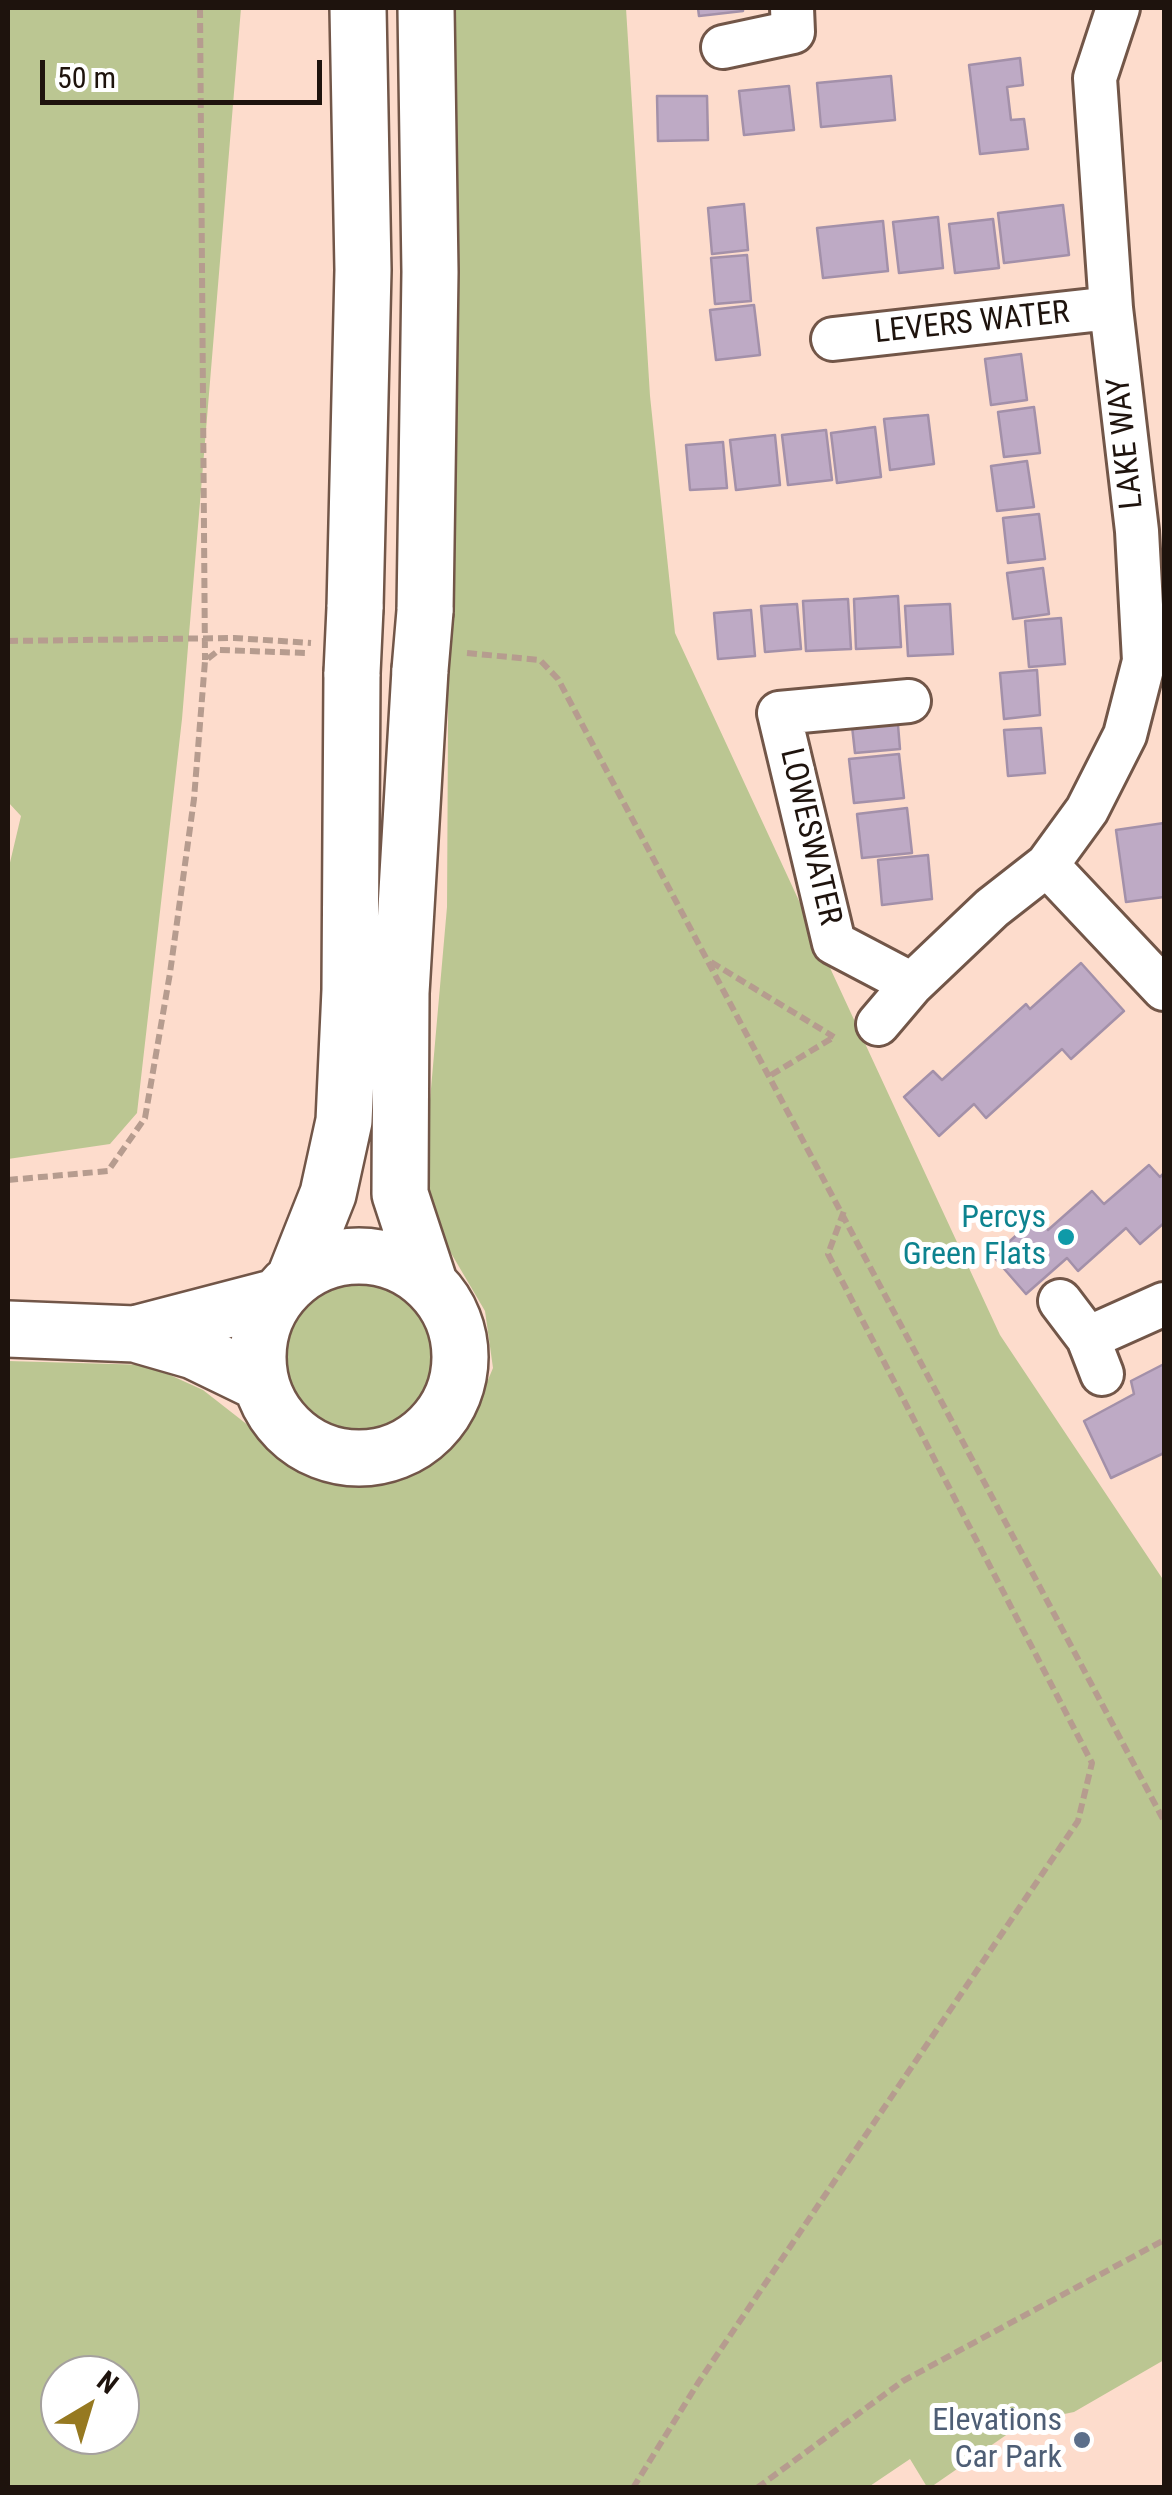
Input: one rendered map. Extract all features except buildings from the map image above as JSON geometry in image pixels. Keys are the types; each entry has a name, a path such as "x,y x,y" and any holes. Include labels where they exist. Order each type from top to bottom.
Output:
{"main road":[{"path":"358,8 363,270 336,644 350,990 344,1121 328,1194 286,1287 263,1323 257,1353 260,1382 274,1414 298,1438 328,1454 362,1459 396,1452 426,1434 447,1408 460,1377 460,1342 450,1310 429,1282 400,1194 401,993 440,661 425,611 430,272 426,8"},
{"path":"135,1334 286,1287 320,1262 348,1255 378,1256 405,1266 429,1282"},
{"path":"8,1328 135,1334 194,1352 260,1382"}],"street":[{"path":"723,47 792,32 792,8"},
{"name":"LAKE WAY","path":"878,1024 912,984 992,908 1047,865 1087,810 1125,736 1144,660 1150,530 1111,308 1095,78 1118,8"},
{"name":"LEVERS WATER","path":"833,339 1111,308"},
{"name":"LOWESWATER","path":"909,702 780,712 834,943 912,984"},
{"path":"1047,865 1164,989"},
{"path":"1060,1301 1095,1356 1164,1304"}],"path":[{"path":"8,1180 108,1171 145,1118 170,973 194,800 205,662 200,8"},
{"path":"205,662 234,638"},
{"path":"8,640 234,638 336,644"},
{"path":"219,650 336,644"},
{"path":"440,661 540,660 558,679 1164,1821"},
{"path":"710,961 834,1037"},
{"path":"771,1075 834,1037 854,1014 878,1024"},
{"path":"633,2488 710,2367 1078,1820 1092,1763 828,1254 844,1212"},
{"path":"757,2488 903,2381 1164,2240"}],"green space":[{"path":"8,8 241,8 182,719 137,1113 110,1144 8,1159 8,871 21,816 8,802"},
{"path":"452,8 626,8 650,396 675,633 1000,1335 1164,1581 1164,2360 1074,2412 1025,2422 931,2487 927,2487 910,2459 867,2488 8,2488 8,1361 148,1365 203,1390 313,1476 363,1486 425,1470 469,1425 493,1368 485,1311 421,1202 447,907"},
{"path":"359,1274 390,1280 417,1298 435,1325 441,1356 435,1387 417,1414 390,1432 359,1438 328,1432 301,1414 283,1387 277,1356 283,1325 301,1298 328,1280"}],"place":[{"name":"Percys Green Flats","path":"1066,1237"},
{"name":"Elevations Car Park","path":"1082,2440"}]}
